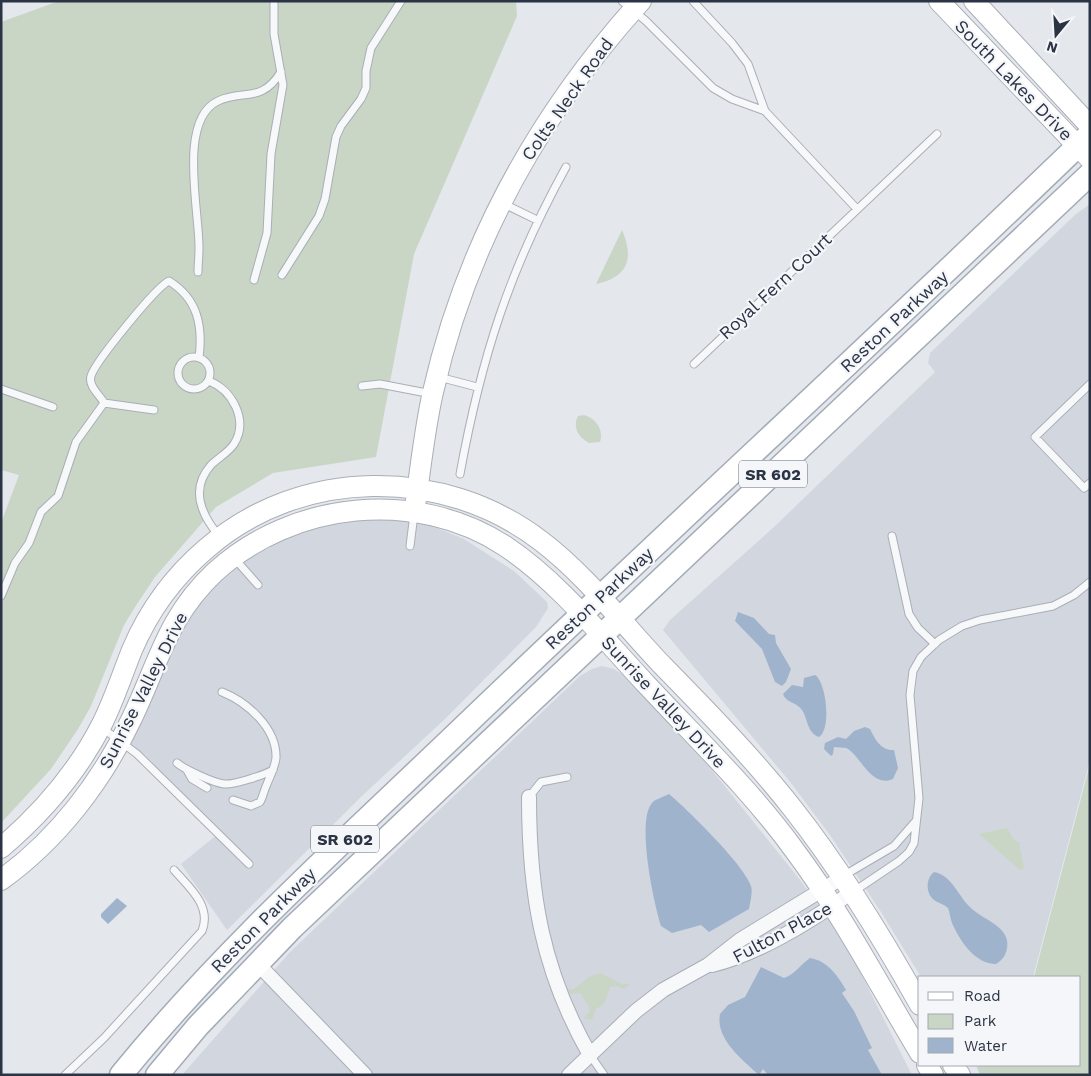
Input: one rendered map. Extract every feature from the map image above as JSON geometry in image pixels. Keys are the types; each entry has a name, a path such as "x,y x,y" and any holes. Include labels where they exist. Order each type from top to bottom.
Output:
{"main road":[{"name":"South Lakes Drive","path":"939,1 1086,147"},
{"name":"South Lakes Drive","path":"974,1 1090,126"},
{"name":"Colts Neck Road","path":"414,512 435,385 461,297 500,202 528,150 632,4"},
{"name":"Reston Parkway","path":"121,1075 188,995 279,902 599,597 1086,147"},
{"name":"Reston Parkway","path":"158,1075 198,1026 292,928 1090,174"},
{"name":"Sunrise Valley Drive","path":"1,848 32,821 80,762 101,726 134,647 152,611 187,566 220,537 263,512 308,494 372,485 418,487 475,503 522,527 548,547 599,597 763,772 802,820 848,884 918,1002"},
{"name":"Sunrise Valley Drive","path":"1,880 29,858 64,823 88,793 120,741 174,622 200,587 233,557 271,534 324,514 375,509 414,512 462,525 497,541 535,569 581,614 756,802 794,849 822,889 918,1050"}],"street":[{"path":"528,797 533,894 542,940 557,989 572,1024 590,1055"},
{"name":"Fulton Place","path":"569,1075 645,1003 663,990 708,965 740,940 822,889 848,884"},
{"name":"Fulton Place","path":"708,965 741,956 832,906 848,884"},
{"path":"258,964 365,1075"}],"lane":[{"path":"254,280 267,233 271,154 283,85 280,72 281,64 274,34 274,1"},
{"path":"282,275 319,216 325,199 336,138 341,126 361,99 366,88 366,71 371,48 401,1"},
{"path":"692,1 732,43 748,64 765,111 857,209"},
{"path":"632,4 714,88 732,99 765,111"},
{"path":"198,272 200,248 193,173 194,150 200,122 205,111 218,101 261,91 276,79 280,72"},
{"name":"Royal Fern Court","path":"694,364 936,134"},
{"path":"460,474 477,386 506,292 537,220 566,166"},
{"path":"500,202 537,220"},
{"path":"154,410 104,403 91,384 91,375 140,310 169,281 179,287 199,318 201,334 199,358"},
{"path":"191,357 199,358 209,367 209,381 202,388 186,387 179,379 178,369 182,362 191,357"},
{"path":"209,381 226,391 239,414 238,435 234,445 210,466 199,494 203,516 220,537"},
{"path":"362,386 380,384 477,386"},
{"path":"1090,384 1035,437 1084,488 1090,483"},
{"path":"1,389 53,406"},
{"path":"1,596 15,563 29,543 42,512 58,496 76,442 104,403"},
{"path":"410,546 414,512"},
{"path":"892,536 909,614 918,628 935,644"},
{"path":"233,557 258,585"},
{"path":"848,884 892,867 909,852 915,839 919,798 910,712 910,690 916,666 921,657 954,630 974,621 1053,606 1074,595 1090,582"},
{"path":"222,692 239,700 268,730 276,754 273,769 258,804 247,805 233,800"},
{"path":"101,726 137,754 249,864"},
{"path":"177,763 187,770 224,784 261,775 273,769"},
{"path":"187,770 192,779 207,788"},
{"path":"528,797 541,782 567,777"},
{"path":"848,884 905,836 917,820"},
{"path":"66,1075 104,1038 202,931 204,920 201,903 174,870"},
{"path":"590,1055 604,1075"}],"shaded area":[{"path":"1090,204 1090,760 1033,976 920,976 830,835 791,783 663,630 670,620 774,527 935,372 928,363 930,353 1076,214"},
{"path":"365,519 427,524 464,539 514,571 547,602 548,608 536,627 446,718 363,795 227,930 181,864 219,833 146,756 130,744 145,714 164,665 186,622 214,587 247,560 287,538 327,524"},
{"path":"602,666 614,669 625,676 699,754 800,880 845,942 912,1075 182,1075 289,953 580,676"}],"green space":[{"path":"59,1 516,1 517,16 414,254 376,457 273,473 216,507 155,577 124,625 91,706 78,729 51,769 1,823 1,523 19,475 1,470 1,22"},
{"path":"622,230 628,249 626,265 616,277 596,284"},
{"path":"584,415 598,425 601,433 600,442 589,443 578,432 576,420 578,416"},
{"path":"1090,764 1090,1075 980,1075 976,1066 1081,1066 1081,976 1034,976"},
{"path":"1007,828 1014,840 1019,842 1024,868 1020,870 979,834"},
{"path":"600,973 622,984 630,984 624,989 617,986 610,987 604,1004 596,1009 592,1020 584,1018 590,1011 588,1005 580,993 570,994 567,989 574,989 589,977"}],"water":[{"path":"738,612 754,618 769,634 775,635 776,643 791,669 786,682 782,686 775,682 762,649 735,621"},
{"path":"815,675 822,686 826,705 825,725 819,737 810,729 800,707 784,697 783,694 792,685 803,687 804,678"},
{"path":"865,727 870,729 876,740 885,749 894,750 898,768 893,779 885,781 878,779 866,770 851,751 846,748 834,747 831,756 824,749 825,743 838,737 846,739 854,731"},
{"path":"669,794 727,852 751,886 752,895 749,909 709,932 701,925 672,933 661,926 654,900 648,863 646,827 652,803"},
{"path":"934,872 946,877 975,912 994,924 1005,934 1007,940 1006,951 996,964 981,960 969,950 955,930 948,908 931,897 928,890 928,882"},
{"path":"117,898 127,906 108,924 101,917 101,914"},
{"path":"810,958 827,966 843,985 846,990 842,993 854,1011 872,1048 868,1050 882,1075 768,1075 763,1069 759,1075 738,1056 726,1040 722,1032 720,1014 728,1005 745,997 761,967 784,978"}]}
